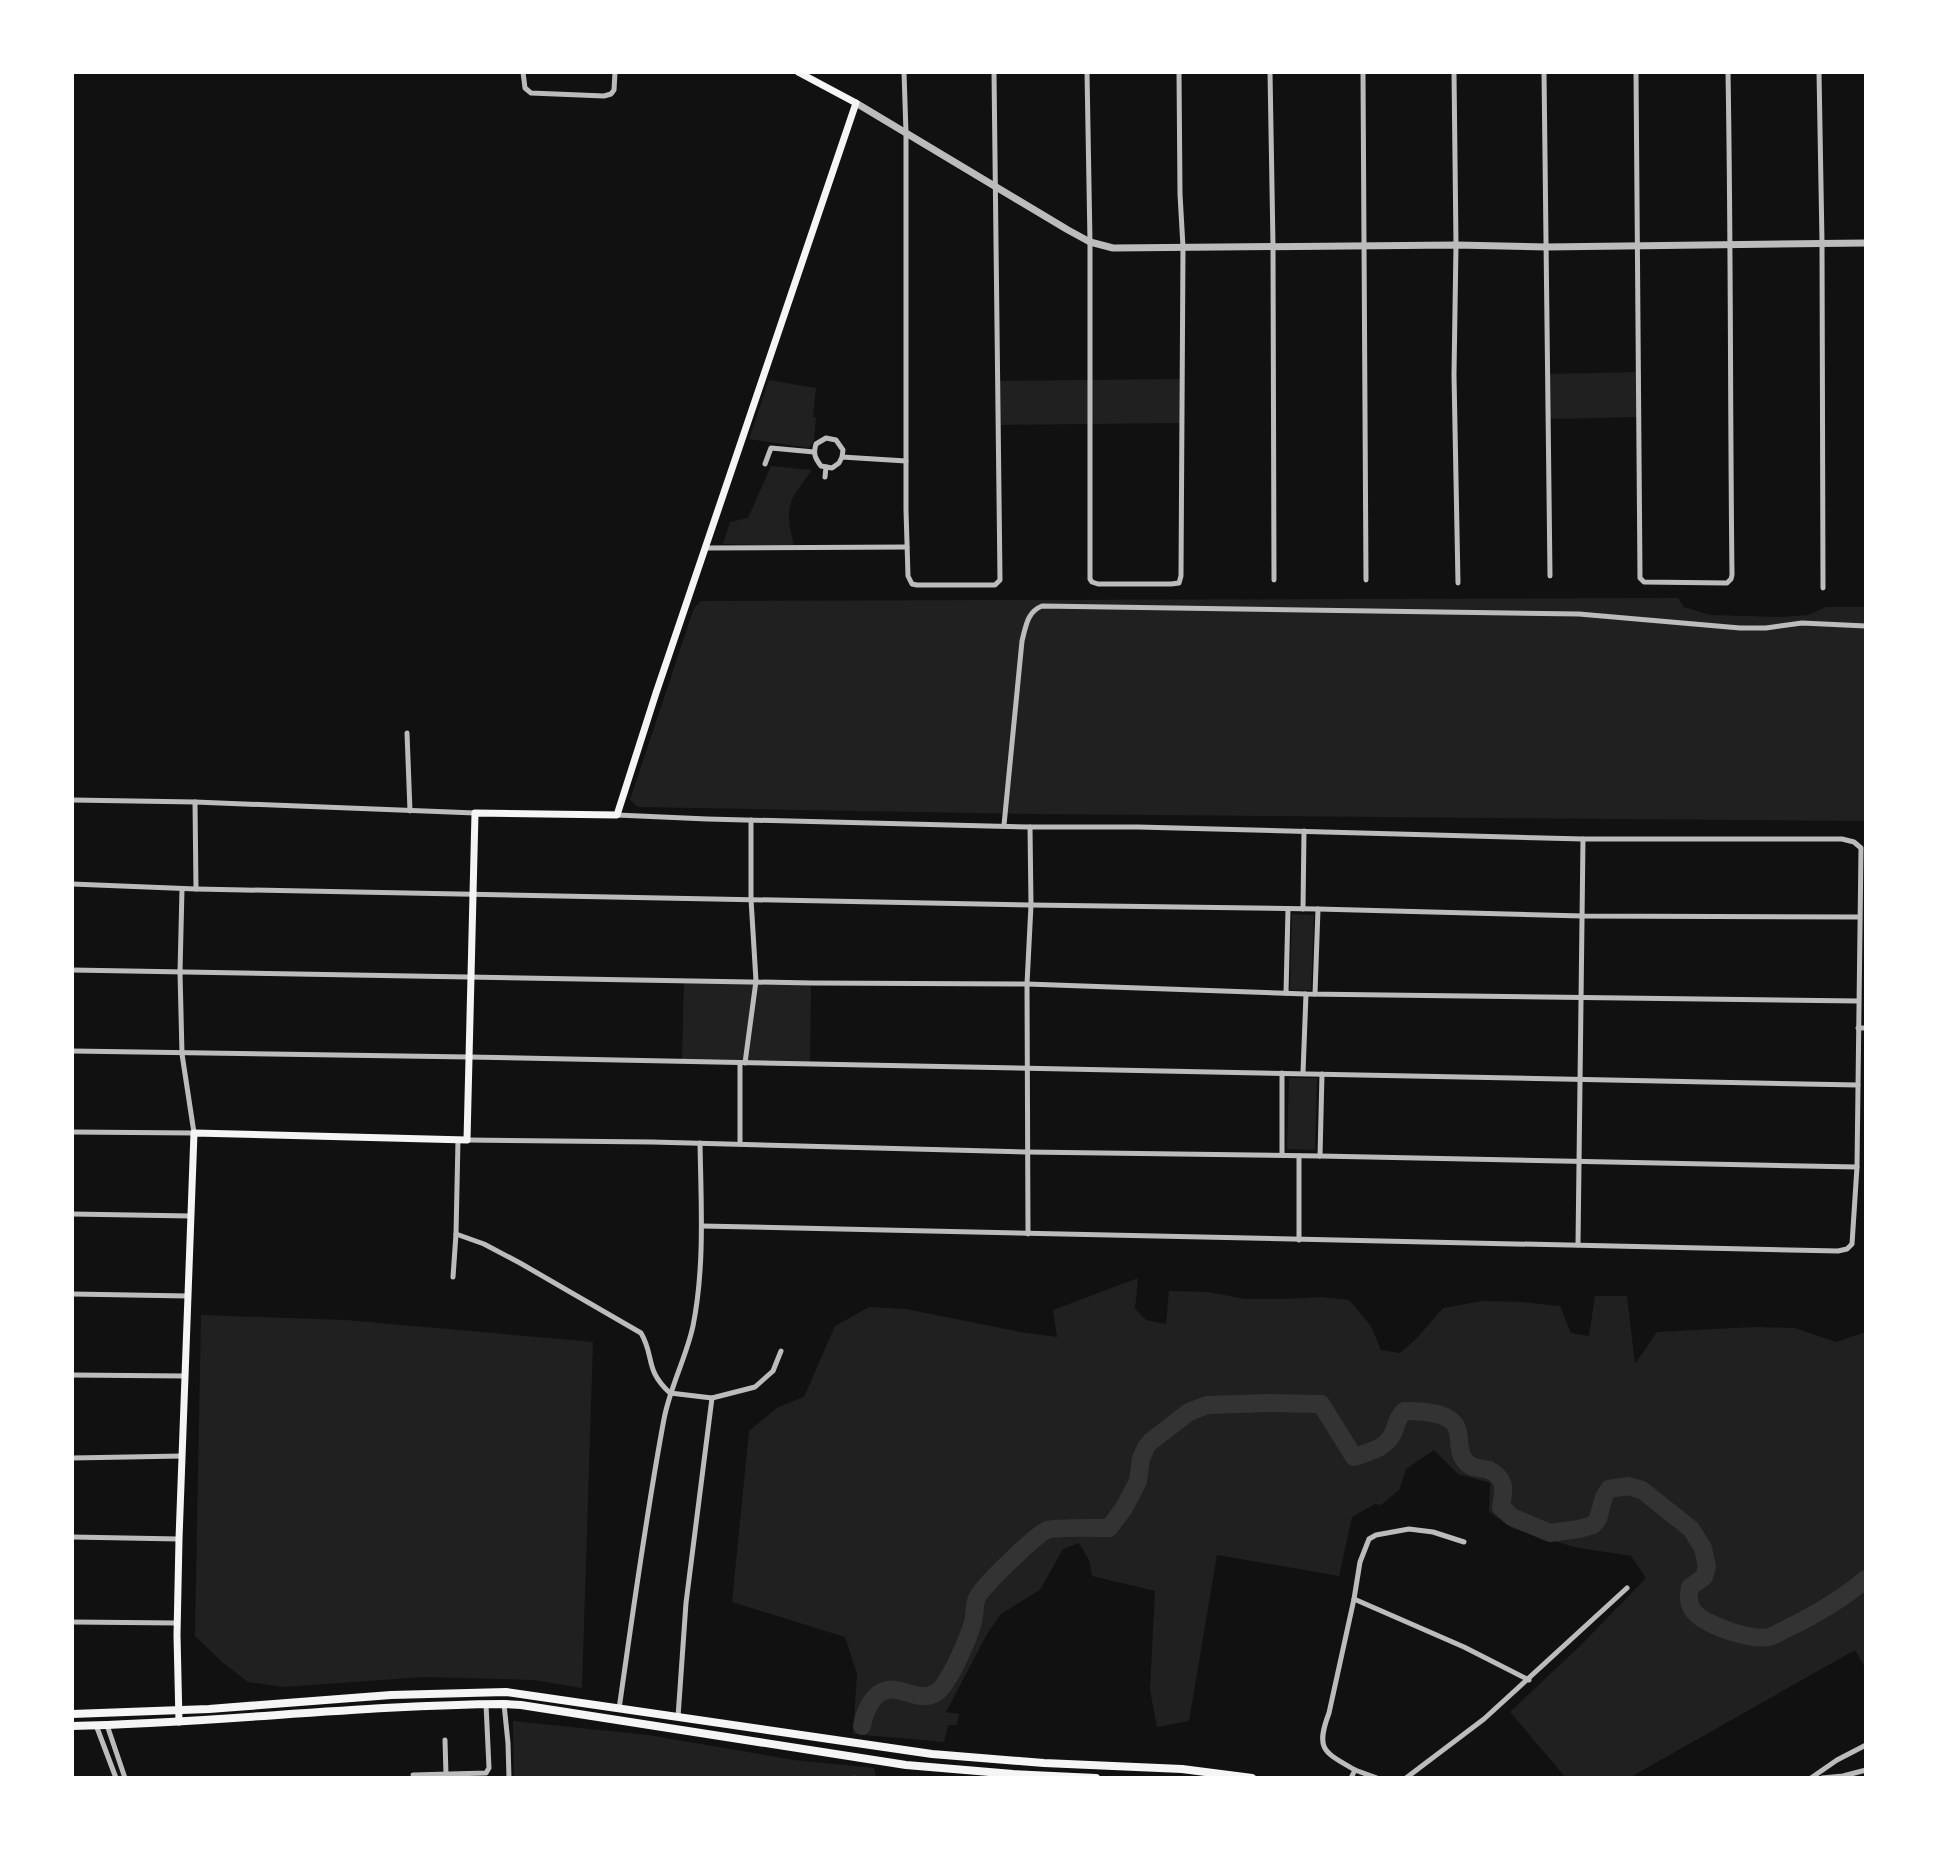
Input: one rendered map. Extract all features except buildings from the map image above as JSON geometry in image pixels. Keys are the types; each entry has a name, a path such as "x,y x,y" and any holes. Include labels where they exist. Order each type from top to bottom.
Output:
{"main road":[{"path":"179,1722 179,1539 194,1133 463,1140 469,1057 475,813 617,815 856,103 798,72"},
{"path":"72,1714 179,1711 377,1695 506,1692 932,1754 1182,1769 1252,1778"},
{"path":"72,1726 504,1704 906,1765 1096,1778"}],"street":[{"path":"523,72 527,91 534,93 609,95 614,90 615,72"},
{"path":"904,72 907,547 908,576 913,585 998,583 1000,580 994,72"},
{"path":"1087,72 1090,581 1098,584 1171,584 1179,583 1181,576 1183,247 1179,72"},
{"path":"1270,72 1274,580"},
{"path":"1363,72 1366,580"},
{"path":"1454,72 1458,583"},
{"path":"1544,72 1550,576"},
{"path":"1636,72 1640,578 1644,582 1710,584 1727,583 1731,579 1728,72"},
{"path":"1819,72 1823,588"},
{"path":"856,103 1090,242 1113,248 1866,243"},
{"path":"826,438 836,440 843,450 842,457 832,468 821,466 815,459 816,444 826,438"},
{"path":"765,464 771,448 814,452"},
{"path":"842,457 906,461"},
{"path":"825,477 826,467"},
{"path":"705,548 907,547"},
{"path":"1004,825 1022,641 1029,617 1042,606 1579,614 1740,628 1802,623 1866,626"},
{"path":"407,733 410,811"},
{"path":"72,800 475,813"},
{"path":"195,802 196,889"},
{"path":"617,815 1583,839 1842,839 1854,842 1861,848 1857,1167 1852,1244 1847,1249 702,1226"},
{"path":"740,1144 742,1063 756,981 751,899 751,820"},
{"path":"1028,1234 1030,827"},
{"path":"1303,909 1304,831"},
{"path":"1578,1245 1583,839"},
{"path":"72,884 182,889 1583,916 1859,917"},
{"path":"72,1132 194,1133 182,1054 182,889"},
{"path":"1286,993 1288,909"},
{"path":"1315,994 1318,909"},
{"path":"72,970 1027,984 1306,994 1858,1001"},
{"path":"1303,1073 1306,994"},
{"path":"1858,1028 1866,1028"},
{"path":"72,1051 1858,1085"},
{"path":"1282,1073 1282,1155"},
{"path":"1320,1156 1322,1074"},
{"path":"453,1277 463,1140 1857,1167"},
{"path":"619,1709 647,1519 670,1393 687,1350 696,1311 702,1226 700,1143"},
{"path":"1299,1156 1299,1240"},
{"path":"72,1214 191,1216"},
{"path":"456,1234 484,1244 520,1263 641,1333 652,1370 670,1393 712,1398 755,1387 773,1371 781,1351"},
{"path":"72,1294 188,1296"},
{"path":"72,1375 184,1376"},
{"path":"678,1718 686,1603 712,1398"},
{"path":"72,1458 182,1456"},
{"path":"1377,1778 1329,1755 1322,1741 1366,1544 1376,1535 1409,1529 1433,1532 1464,1542"},
{"path":"72,1537 179,1539"},
{"path":"1406,1778 1484,1719 1627,1588"},
{"path":"1354,1599 1464,1647 1529,1680"},
{"path":"72,1622 177,1623"},
{"path":"413,1775 486,1773 489,1768 486,1704"},
{"path":"504,1704 509,1778"},
{"path":"96,1725 116,1778"},
{"path":"107,1725 125,1778"},
{"path":"445,1740 446,1775"},
{"path":"1811,1778 1866,1745"},
{"path":"1351,1778 1355,1770"},
{"path":"1822,1778 1866,1770"}],"shaded area":[{"path":"1641,372 1641,417 1549,419 1549,374"},
{"path":"1180,379 1180,423 997,425 997,381"},
{"path":"769,380 816,388 814,440 809,448 749,439"},
{"path":"771,466 812,470 790,505 789,521 794,546 723,544 730,522 748,518"},
{"path":"1678,598 1684,607 1710,615 1782,617 1808,615 1826,607 1866,607 1866,821 1029,814 638,807 630,800 694,608 701,601"},
{"path":"1292,914 1314,915 1311,990 1290,990"},
{"path":"684,982 811,984 810,1066 682,1063"},
{"path":"1289,1078 1317,1078 1315,1150 1287,1149"},
{"path":"1138,1278 1135,1309 1146,1320 1166,1324 1169,1291 1208,1292 1245,1299 1323,1297 1349,1300 1371,1326 1381,1350 1400,1353 1443,1308 1482,1301 1560,1306 1571,1333 1589,1336 1595,1296 1627,1296 1635,1364 1657,1332 1795,1328 1836,1342 1866,1332 1866,1670 1855,1650 1629,1778 1566,1778 1510,1712 1646,1578 1631,1556 1574,1547 1512,1528 1489,1512 1490,1483 1458,1474 1434,1450 1406,1469 1399,1490 1381,1505 1375,1504 1352,1517 1339,1576 1217,1555 1189,1721 1157,1727 1150,1690 1155,1591 1092,1576 1089,1560 1079,1543 1063,1549 1040,1590 1001,1614 987,1634 946,1712 959,1714 957,1725 948,1725 944,1742 853,1734 857,1674 845,1637 732,1602 749,1431 778,1407 804,1397 835,1326 869,1307 906,1309 1057,1337 1053,1310"},
{"path":"201,1315 346,1320 593,1342 582,1688 533,1680 424,1677 283,1687 248,1682 195,1636"},
{"path":"513,1721 648,1735 794,1760 874,1768 876,1778 514,1778"}],"waterway":[{"path":"862,1726 869,1705 882,1692 890,1689 921,1696 937,1692 958,1660 973,1622 977,1598 987,1584 1047,1530 1109,1528 1138,1481 1146,1447 1189,1412 1207,1405 1321,1404 1354,1457 1389,1440 1404,1411 1443,1416 1455,1425 1463,1459 1469,1465 1489,1470 1499,1477 1503,1490 1501,1507 1512,1517 1550,1533 1593,1525 1609,1489 1628,1486 1642,1490 1691,1529 1703,1548 1707,1567 1704,1577 1690,1587 1692,1608 1708,1622 1738,1634 1762,1638 1773,1636 1828,1607 1866,1579"}]}
